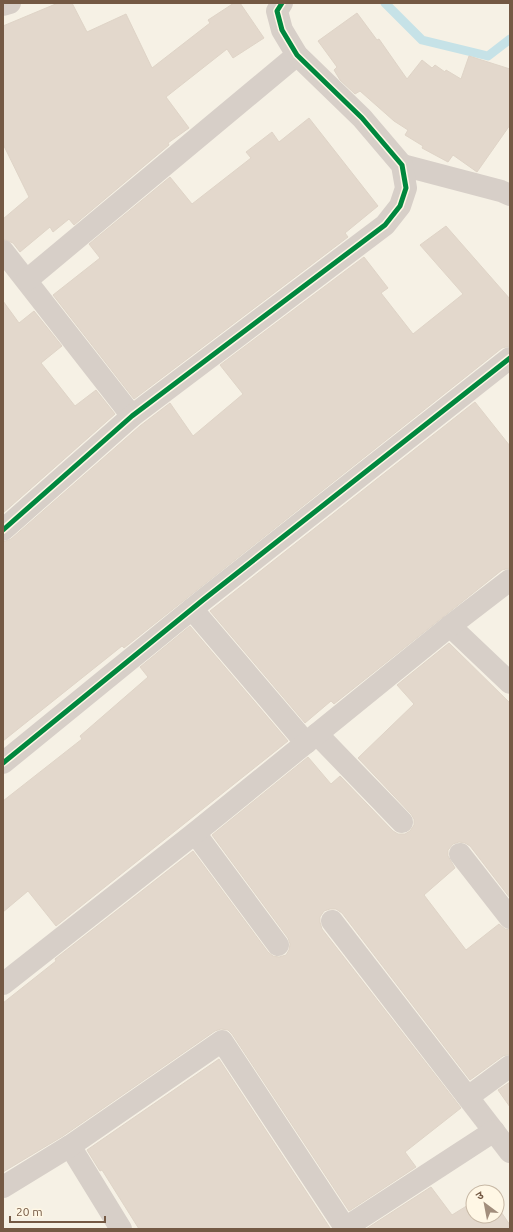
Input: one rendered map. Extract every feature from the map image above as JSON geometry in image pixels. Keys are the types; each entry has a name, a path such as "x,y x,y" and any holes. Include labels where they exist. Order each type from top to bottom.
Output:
{"street":[{"path":"3,5 10,3"},
{"path":"3,530 132,416 385,225 400,206 406,188 402,165 362,118 297,55 282,30 277,6"},
{"path":"27,280 297,55"},
{"path":"402,165 501,190 510,195"},
{"path":"3,250 132,416"},
{"path":"3,763 192,609 510,358"},
{"path":"3,984 195,834 450,626 510,580"},
{"path":"192,609 312,739 402,822"},
{"path":"450,626 510,683"},
{"path":"195,834 278,945"},
{"path":"460,854 510,918"},
{"path":"332,921 510,1152"},
{"path":"3,1187 70,1146 222,1041 346,1228 494,1131"},
{"path":"468,1097 510,1066"},
{"path":"70,1146 121,1229"}],"building":[{"path":"58,3 72,3 87,32 126,14 152,68 210,23 208,20 234,3 240,3 264,38 233,58 227,49 166,97 189,128 168,143 169,145 74,225 69,219 53,232 50,227 20,252 13,243 3,239 3,219 29,197 3,144 3,26"},
{"path":"357,13 377,40 379,39 407,79 422,60 432,68 435,65 445,72 446,70 461,79 469,56 510,69 510,125 477,172 453,155 448,162 422,148 423,146 405,135 408,130 394,121 360,91 355,94 340,80 334,70 337,67 318,41"},
{"path":"309,118 378,206 345,233 348,237 134,399 53,295 100,258 89,244 170,177 192,204 251,158 246,152 272,132 279,142"},
{"path":"446,226 510,299 510,346 502,348 124,648 122,646 3,741 3,542 11,539 140,426 170,403 193,436 243,394 220,365 364,257 388,288 381,293 413,334 463,294 420,245"},
{"path":"3,301 19,323 34,311 62,346 41,363 75,406 96,390 115,414 3,513"},
{"path":"475,402 510,446 510,568 502,570 334,704 331,701 305,723 210,611"},
{"path":"190,626 288,741 56,926 28,891 3,912 3,801 82,739 80,736 148,677 140,667"},
{"path":"449,643 510,703 510,898 470,846 459,842 453,844 448,850 448,856 455,868 424,895 466,950 499,924 505,929 510,930 510,1054 503,1056 470,1080 342,913 336,909 330,909 324,911 320,917 322,929 461,1108 405,1152 416,1167 349,1211 232,1034 228,1030 221,1029 215,1031 63,1136 3,1172 3,1003 56,961 55,959 193,851 268,952 273,956 279,957 286,955 290,944 288,938 212,835 308,757 331,784 340,776 393,831 398,834 405,834 410,831 414,825 414,819 411,814 358,758 414,704 397,685"},
{"path":"219,1059 330,1228 329,1229 139,1229 102,1170 100,1171 87,1150"},
{"path":"510,1082 510,1107 498,1090"},
{"path":"431,1187 452,1215 465,1207 465,1224 505,1224 505,1218 510,1225 510,1229 366,1229"}],"waterway":[{"path":"385,3 422,40 488,56 510,39"}],"cycle path":[{"path":"3,530 132,416 385,225 400,206 406,188 402,165 362,118 297,55 282,30 277,11 282,3"},
{"path":"3,763 203,600 510,358"}]}
